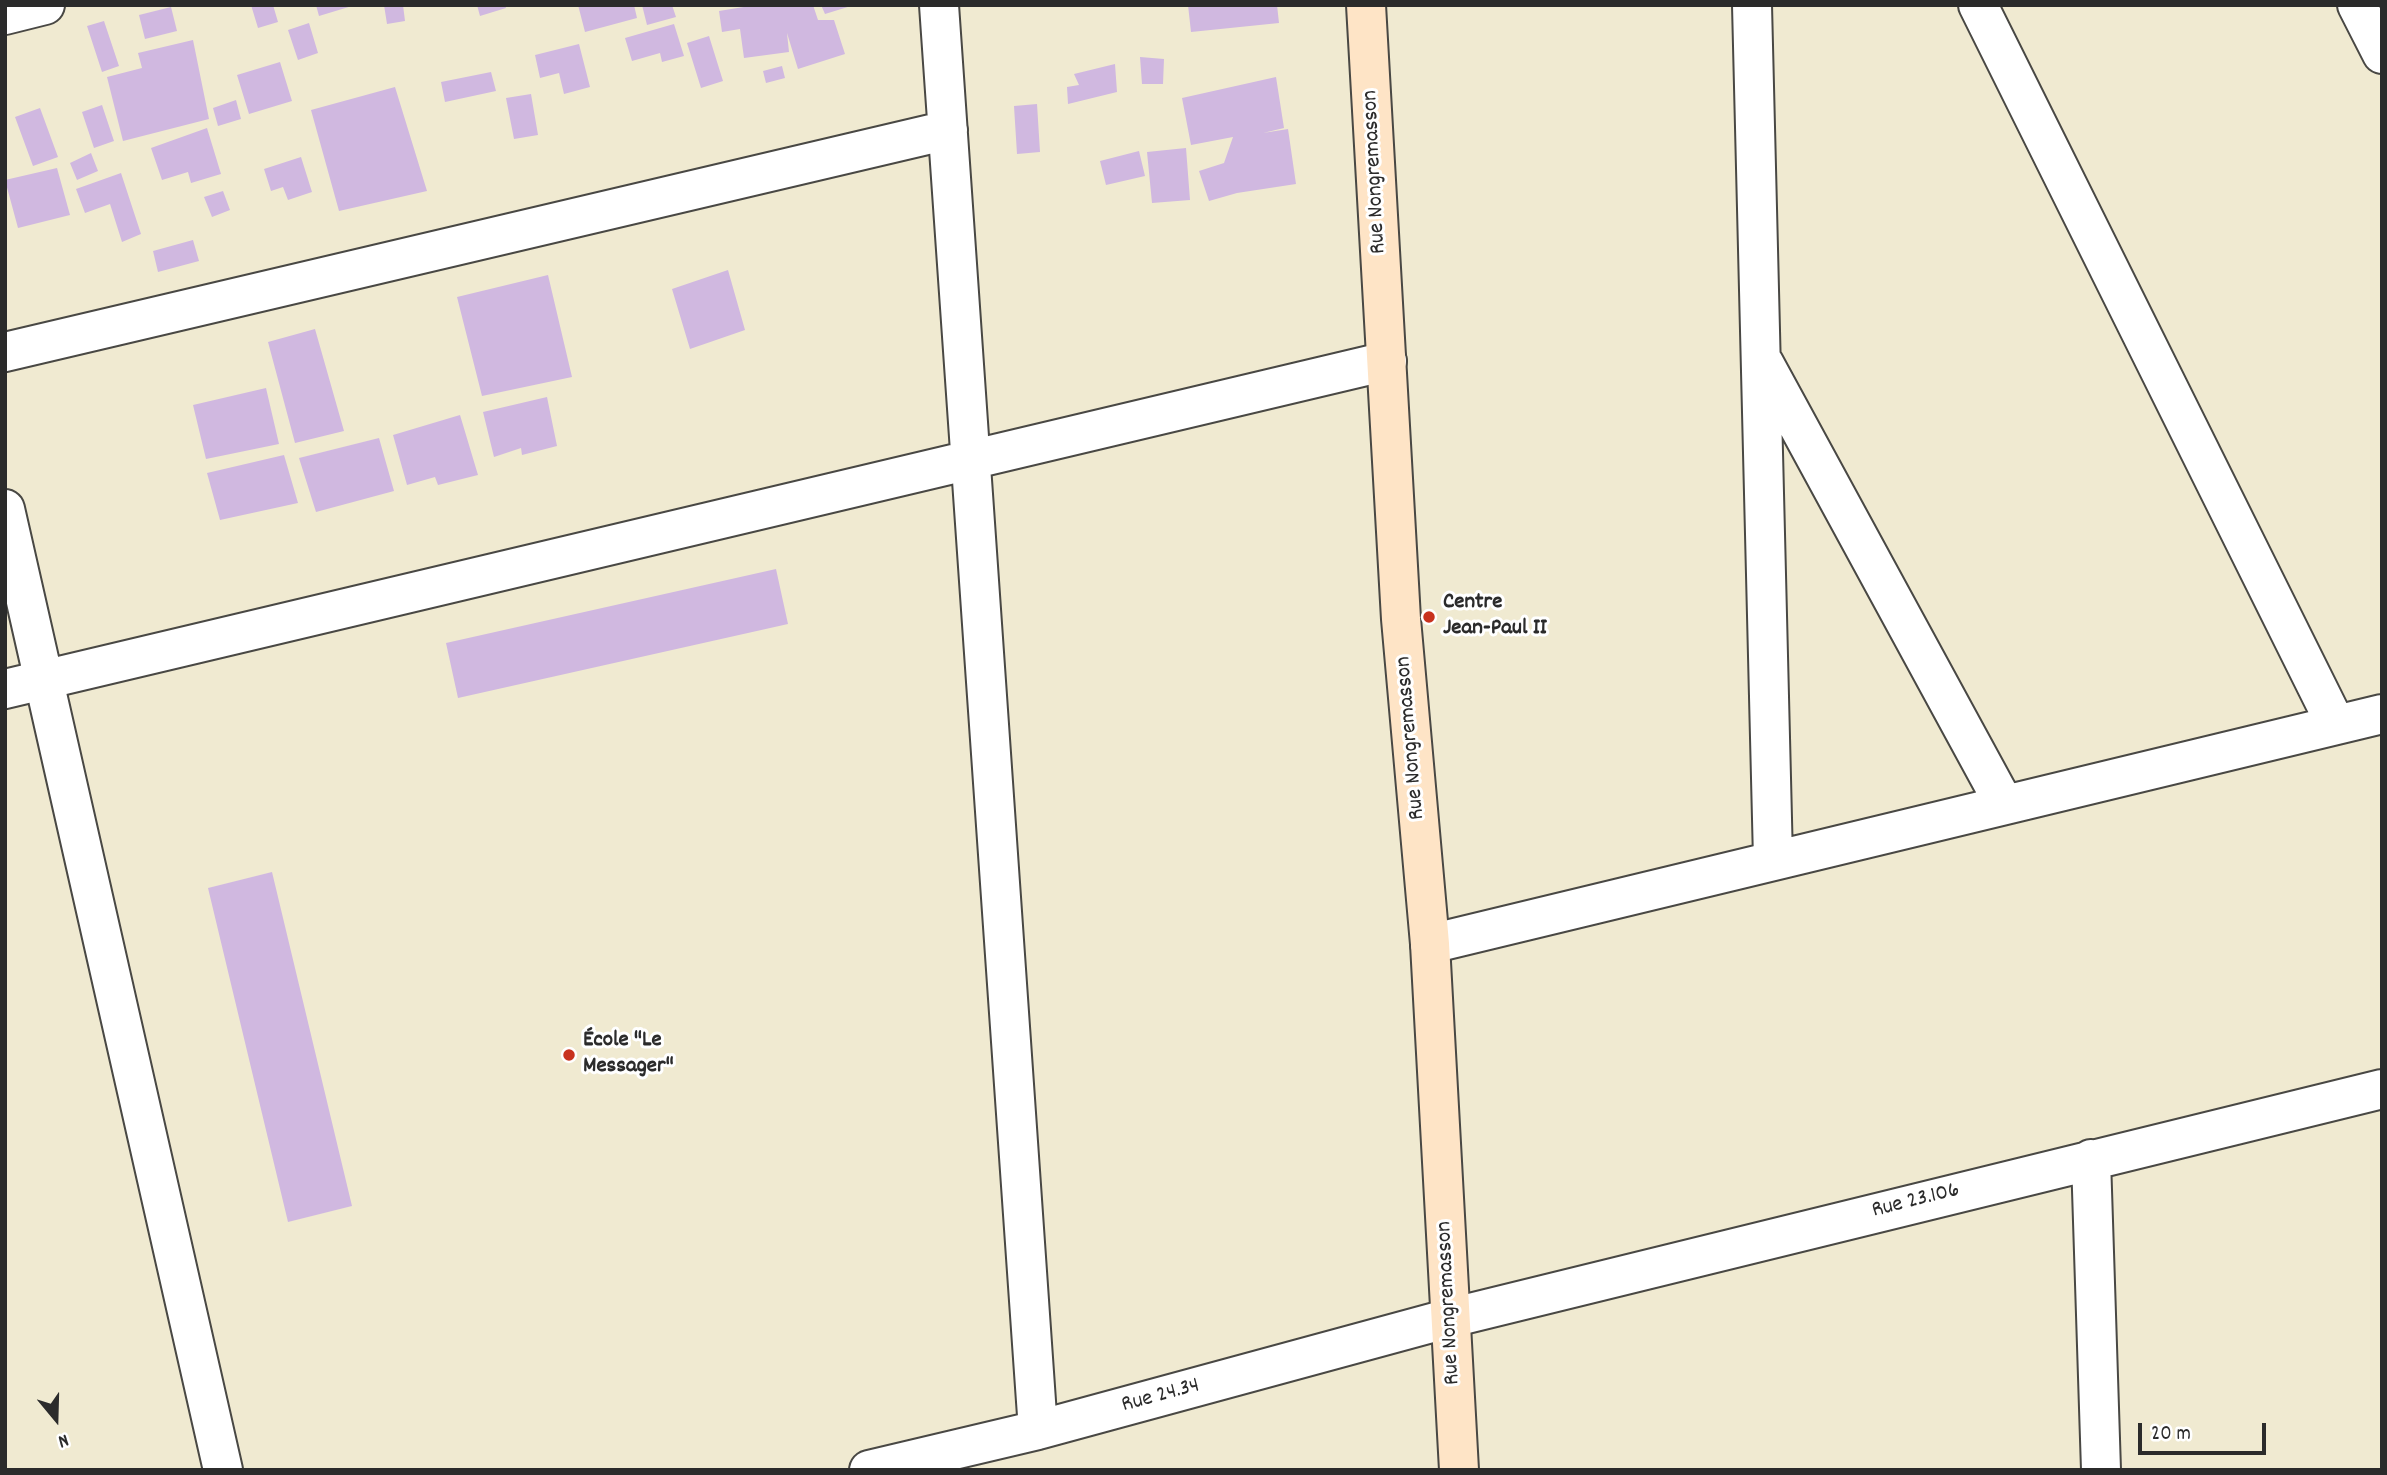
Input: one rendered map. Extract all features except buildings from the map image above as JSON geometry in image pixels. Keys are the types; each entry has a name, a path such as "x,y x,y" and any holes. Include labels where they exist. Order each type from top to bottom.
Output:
{"street":[{"path":"5,15 45,5"},
{"path":"939,5 1038,1430"},
{"name":"Rue Nongremasson","path":"1366,5 1401,619 1430,944 1459,1470"},
{"path":"1752,5 1773,859"},
{"path":"1978,5 2336,725"},
{"path":"2357,5 2382,54"},
{"path":"5,352 948,130"},
{"path":"1760,356 2004,804"},
{"path":"5,689 1387,361"},
{"path":"5,509 223,1470"},
{"path":"1430,944 2382,714"},
{"name":"Rue 23.106","path":"1451,1318 2382,1089"},
{"path":"2091,1159 2101,1470"},
{"name":"Rue 24.34","path":"869,1470 1038,1430 1451,1318"}],"place":[{"name":"Centre Jean-Paul II","path":"1429,617"},
{"name":"École \"Le Messager\"","path":"569,1055"}]}
